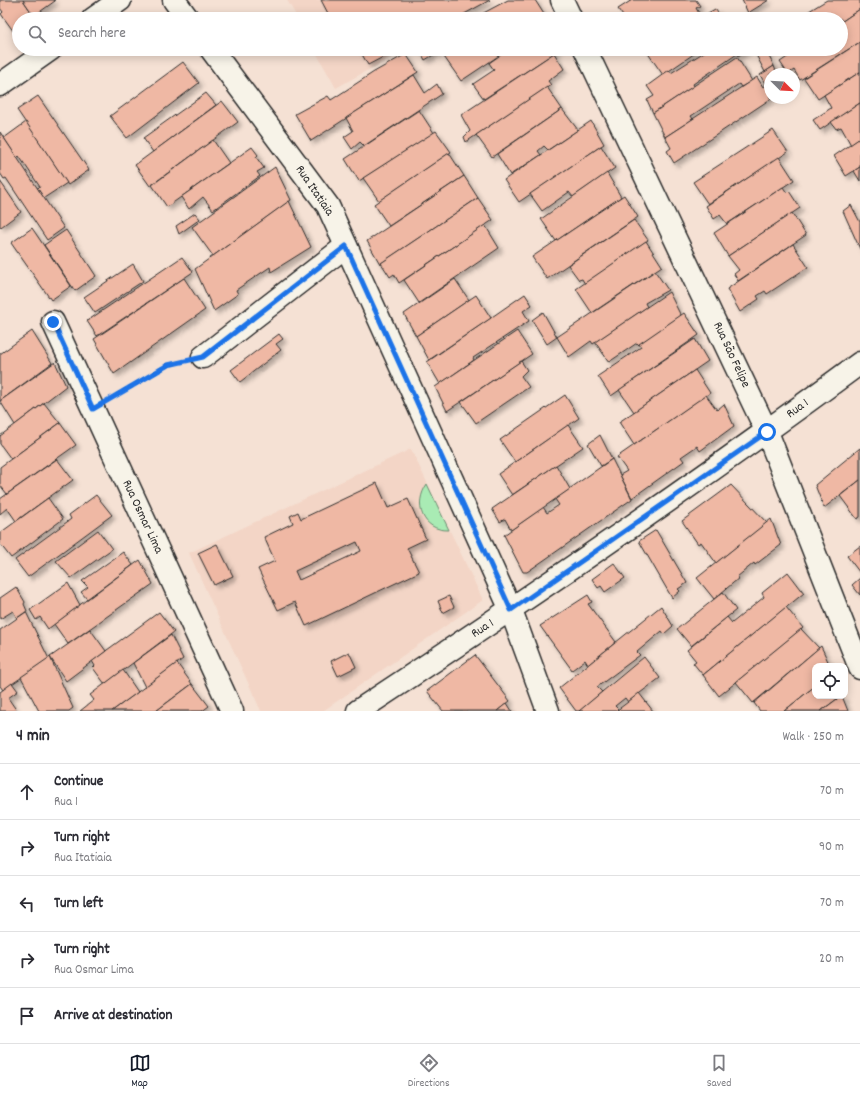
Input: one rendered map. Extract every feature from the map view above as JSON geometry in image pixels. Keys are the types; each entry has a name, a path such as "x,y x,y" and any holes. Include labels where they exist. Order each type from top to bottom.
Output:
{"street":[{"path":"103,12 120,0"},
{"path":"174,0 183,12"},
{"path":"562,0 568,12"},
{"path":"0,85 41,56"},
{"name":"Rua Itatiaia","path":"216,56 328,206 511,610 548,711"},
{"name":"Rua São Felipe","path":"588,56 767,432 860,668"},
{"path":"203,357 346,246"},
{"name":"Rua Osmar Lima","path":"53,322 232,711"},
{"name":"Rua 1","path":"358,711 511,610 767,432 860,363"}],"path":[{"path":"93,409 168,365 203,357"}],"shaded area":[{"path":"287,0 491,0 470,12 294,12"},
{"path":"318,56 393,56 336,88"},
{"path":"411,449 483,600 323,711 261,711 189,553"}],"green space":[{"path":"427,484 449,530 432,526 426,521 423,515 421,500"}],"building":[{"path":"0,0 23,0 31,12 12,12 12,29 1,14 3,12 0,8"},
{"path":"23,0 55,1 40,12 31,12"},
{"path":"321,0 490,0 468,12 327,12"},
{"path":"508,0 535,0 543,12 485,12"},
{"path":"632,0 696,0 700,6 696,8 698,12 620,12 618,9"},
{"path":"742,0 769,0 750,12 748,12"},
{"path":"827,0 860,0 860,9 848,17 848,12 807,12"},
{"path":"715,9 717,12 710,12"},
{"path":"860,9 860,42 848,50 848,17"},
{"path":"860,42 860,72 818,99 804,78 838,56 848,56 848,50"},
{"path":"363,56 385,56 368,65"},
{"path":"402,56 407,56 418,72 311,141 295,114 328,96 331,100 374,72"},
{"path":"423,56 432,56 425,60"},
{"path":"444,56 498,56 461,81"},
{"path":"499,56 550,56 484,99 473,84 494,70 489,63"},
{"path":"550,56 556,56 564,69 548,81 551,85 466,142 464,137 470,131 461,115"},
{"path":"650,56 691,56 663,75"},
{"path":"698,56 734,56 693,84 694,86 653,113 647,100 654,96 647,86 669,70 671,73"},
{"path":"757,56 769,56 774,66 771,68 764,68 764,70"},
{"path":"789,56 838,56 800,80 800,68 784,68 780,62"},
{"path":"737,57 752,81 741,87 739,84 691,116 693,119 665,137 653,113"},
{"path":"183,62 199,83 127,138 110,116"},
{"path":"764,72 764,82 760,75"},
{"path":"860,72 860,103 820,130 813,120 831,108 824,95"},
{"path":"414,75 425,93 437,84 442,94 364,146 360,142 352,149 344,137 353,131 346,118"},
{"path":"757,77 763,87 764,86 764,103 674,163 667,151 671,148 665,137"},
{"path":"547,87 562,109 492,157 476,135"},
{"path":"206,93 216,105 153,152 143,138"},
{"path":"38,96 89,170 68,185 17,110"},
{"path":"222,101 238,122 150,186 135,165"},
{"path":"860,103 860,138 851,145 841,127 836,129 831,122"},
{"path":"562,109 578,130 548,150 544,146 538,151 541,155 510,175 497,154"},
{"path":"419,110 434,133 359,181 345,159"},
{"path":"591,121 604,144 519,202 504,180"},
{"path":"26,122 67,183 44,198 37,188 40,187 19,156 17,158 4,138"},
{"path":"773,130 788,152 708,204 693,182"},
{"path":"436,131 451,152 379,201 363,178"},
{"path":"0,132 64,228 47,240 6,178 4,179 0,173"},
{"path":"860,138 860,167 846,176 834,156"},
{"path":"213,140 229,163 167,207 152,185"},
{"path":"601,146 615,168 573,197 569,192 542,211 530,194"},
{"path":"252,147 258,155 256,157 264,168 257,172 260,176 213,210 203,197 189,209 181,197"},
{"path":"449,153 464,176 389,226 374,204"},
{"path":"779,157 794,180 727,224 720,215 714,219 706,206"},
{"path":"275,167 291,200 213,256 192,227"},
{"path":"860,167 860,181 854,171"},
{"path":"607,173 621,197 556,241 541,219"},
{"path":"464,176 478,198 380,264 367,241"},
{"path":"0,181 21,212 1,227 0,226"},
{"path":"783,187 787,193 789,191 800,208 728,256 714,233"},
{"path":"624,195 638,217 547,279 532,257"},
{"path":"478,198 493,220 399,283 394,274 390,277 381,263"},
{"path":"289,201 311,247 271,272 270,267 236,290 238,294 214,311 195,269"},
{"path":"851,205 860,222 860,249 843,211"},
{"path":"195,213 200,219 179,234 176,226"},
{"path":"792,213 806,235 738,281 734,274 739,270 728,256"},
{"path":"634,220 648,240 585,284 582,279 579,280 568,265"},
{"path":"485,225 499,248 419,303 404,280"},
{"path":"32,228 71,286 51,300 11,243"},
{"path":"66,230 96,276 75,291 44,245"},
{"path":"646,241 662,266 592,313 576,289"},
{"path":"793,244 808,267 767,294 765,291 757,296 759,299 740,312 727,289"},
{"path":"182,257 193,272 97,336 87,321"},
{"path":"133,264 143,281 95,313 84,297"},
{"path":"655,271 668,290 645,303 647,307 593,344 591,341 569,357 557,337"},
{"path":"184,278 205,310 114,374 94,339"},
{"path":"455,279 469,300 416,336 404,314"},
{"path":"669,292 681,316 639,345 637,343 609,362 595,342"},
{"path":"525,294 532,305 523,311 529,321 473,358 474,360 440,384 427,362"},
{"path":"476,295 491,318 429,360 416,336"},
{"path":"543,312 557,337 547,344 532,320"},
{"path":"684,313 699,335 611,396 598,376 641,347 639,344"},
{"path":"32,331 52,363 0,401 0,354"},
{"path":"517,331 532,354 447,411 435,387"},
{"path":"279,334 283,339 276,344 281,350 240,382 231,370"},
{"path":"695,339 708,361 634,412 619,390"},
{"path":"521,361 527,370 521,376 529,387 476,423 461,402"},
{"path":"55,362 66,386 15,425 0,401"},
{"path":"695,370 710,393 634,445 619,422"},
{"path":"565,395 579,418 515,462 500,440"},
{"path":"706,395 717,410 724,404 734,426 700,451 697,446 681,457 684,461 632,498 620,475 627,471 617,457"},
{"path":"44,403 60,423 11,459 0,444 0,436"},
{"path":"60,423 76,445 7,494 0,485 0,467"},
{"path":"568,425 583,447 512,495 498,474"},
{"path":"600,435 612,459 601,466 588,444"},
{"path":"860,448 860,480 824,508 815,485"},
{"path":"57,459 73,480 16,521 7,508 0,514 0,499"},
{"path":"612,459 632,499 527,572 523,572 504,535 543,507 547,513 559,505 555,499"},
{"path":"556,465 570,489 511,530 505,519 500,522 492,509"},
{"path":"860,480 860,517 857,519 840,496"},
{"path":"377,483 388,508 408,499 426,539 407,548 419,572 306,626 295,602 278,610 258,569 275,561 264,537 293,523 290,516 298,512 301,519","holes":["357,542 361,551 299,580 295,571"]},
{"path":"731,485 767,523 716,563 701,542 698,544 682,521"},
{"path":"96,495 112,515 28,577 15,560 71,519 69,515"},
{"path":"48,498 63,519 11,558 0,544 0,533"},
{"path":"771,519 781,545 755,565 754,563 714,599 697,578"},
{"path":"98,530 112,549 71,578 56,561"},
{"path":"656,530 687,583 678,589 680,591 672,598 639,541"},
{"path":"217,544 233,576 214,585 198,553"},
{"path":"860,546 860,573 847,556"},
{"path":"123,552 133,565 87,599 81,592 88,587 82,581"},
{"path":"140,560 153,584 68,644 54,624"},
{"path":"614,563 625,578 605,592 601,586 598,588 592,579"},
{"path":"788,572 804,593 703,675 693,663 696,661 687,650 727,617 732,623 764,597 762,593"},
{"path":"860,578 860,595 852,585"},
{"path":"68,583 80,605 48,629 40,617 36,620 30,610"},
{"path":"16,587 25,602 24,604 27,611 17,618 13,611 0,619 0,598"},
{"path":"723,592 736,610 691,646 677,629"},
{"path":"588,595 592,602 588,604 616,642 588,665 585,660 572,670 540,626"},
{"path":"449,596 454,607 443,613 438,601"},
{"path":"661,606 673,626 664,634 662,631 637,652 640,655 597,687 602,692 580,711 576,711 559,688"},
{"path":"786,607 803,628 719,696 703,675"},
{"path":"26,612 49,659 3,690 0,686 0,630"},
{"path":"159,612 174,632 105,684 93,668 95,666 92,661"},
{"path":"90,629 106,651 66,681 50,657"},
{"path":"801,629 819,648 753,703 736,682"},
{"path":"171,635 183,659 145,687 133,663"},
{"path":"821,646 829,663 812,663 812,688 784,711 760,711 754,703"},
{"path":"349,652 356,667 338,676 331,661"},
{"path":"475,655 510,701 497,711 443,711 427,691"},
{"path":"50,657 73,708 69,711 39,711 21,677"},
{"path":"644,657 660,678 628,702 625,698 615,706 618,709 616,711 579,711"},
{"path":"177,663 192,684 156,711 112,711"},
{"path":"123,670 138,692 112,711 80,711 94,700 90,695"},
{"path":"12,683 18,691 8,698 17,711 0,711 0,692"},
{"path":"192,684 209,706 202,711 156,711"},
{"path":"812,688 812,699 837,699 821,711 784,711"},
{"path":"639,693 653,711 616,711 628,702"},
{"path":"837,699 843,699 848,711 821,711"},
{"path":"507,703 512,711 497,711"}],"route":[{"path":"53,322 93,409 168,365 203,357 346,246 511,610 767,432"}]}
